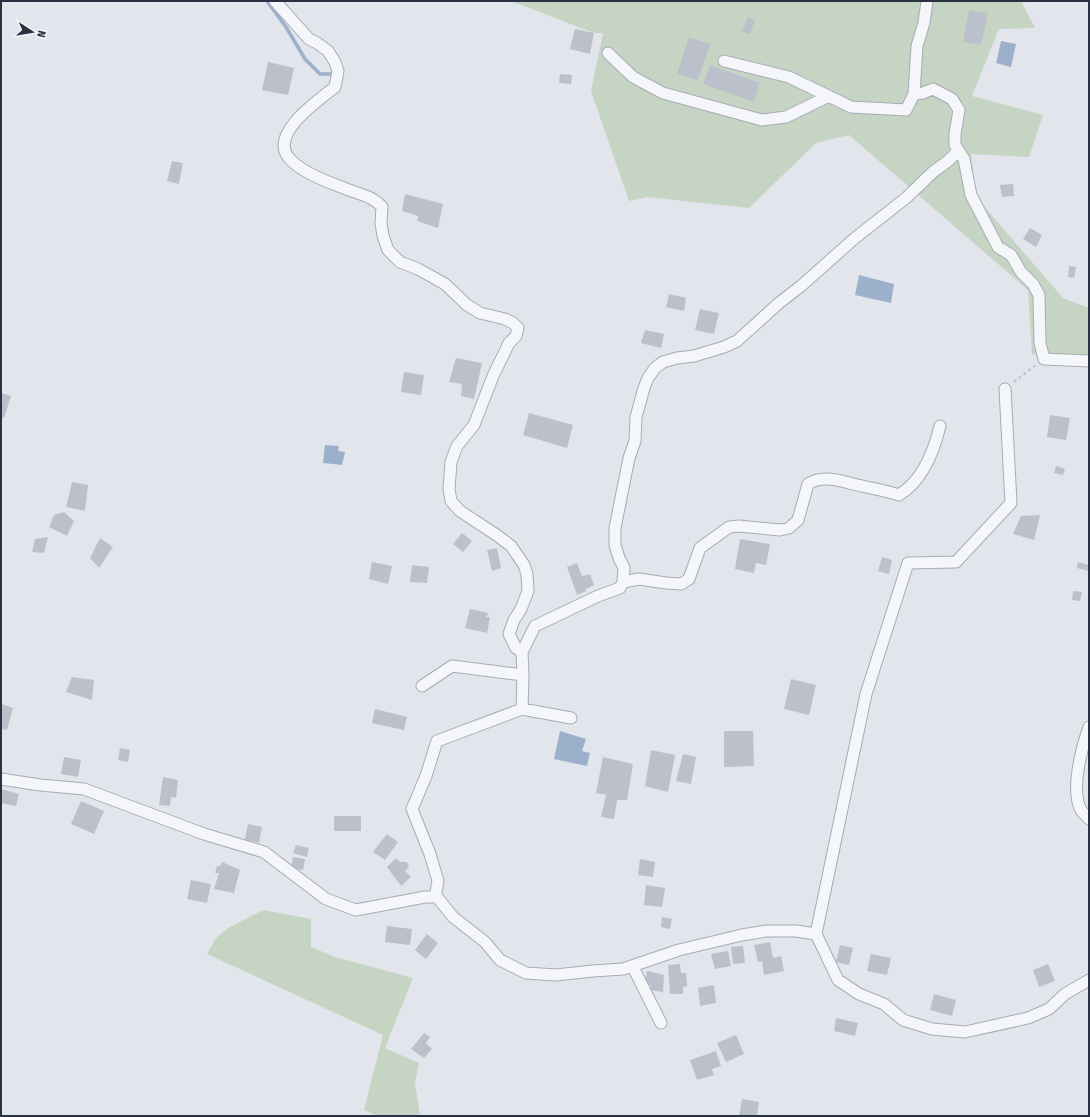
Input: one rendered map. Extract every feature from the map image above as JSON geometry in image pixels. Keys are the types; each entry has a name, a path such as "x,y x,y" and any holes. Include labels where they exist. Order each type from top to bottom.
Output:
{"street":[{"path":"275,1 308,39 317,43 328,51 335,62 338,71 335,87 299,117 285,138 284,149 288,157 297,166 311,173 345,189 368,196 378,201 382,206 381,223 383,236 388,250 400,262 432,275 445,284 467,305 480,313 505,319 513,323 518,328 516,336 509,343 493,376 474,425 457,446 451,462 449,489 451,501 460,511 511,546 524,565 528,591 521,609 514,620 510,634 516,648 522,652"},
{"path":"724,61 789,77 851,107 906,110 914,94 917,46 924,23 927,1"},
{"path":"608,53 634,77 663,93 762,120 786,117 829,96"},
{"path":"914,94 923,93 933,89 952,100 959,110 955,145 964,159 971,195 998,247 1011,255 1021,272 1033,284 1039,295 1040,343 1044,359 1089,362"},
{"path":"522,709 522,652 535,626 598,596 620,588 623,582 624,568 615,545 615,528 629,458 635,441 636,417 644,388 648,378 655,368 663,362 677,358 694,356 724,347 737,341 855,238 906,198 958,150"},
{"path":"1005,389 1011,504 956,562 908,563 866,694 816,934 838,980 859,994 884,1004 903,1020 932,1029 965,1032 1028,1018 1049,1009 1065,994 1089,980"},
{"path":"623,582 639,579 681,584 689,579 700,548 729,526 780,530 789,528 798,520 806,489 808,484 812,481 822,479 840,480 899,495 908,489 922,472 936,442 940,426"},
{"path":"422,686 452,666 523,675"},
{"path":"435,897 438,881 430,854 412,809 426,776 437,741 522,709 571,718"},
{"path":"1089,727 1078,767 1076,791 1080,809 1089,819"},
{"path":"1,779 40,785 84,789 204,834 264,852 326,899 356,910 425,897 437,897 454,917 485,942 500,960 526,973 556,975 592,970 623,969 680,950 742,935 766,931 796,931 816,934"},
{"path":"633,966 661,1023"}],"path":[{"path":"1005,389 1044,359"}],"green space":[{"path":"511,1 1021,1 1035,28 999,29 972,96 1043,115 1029,157 971,154 976,197 1063,298 1089,308 1089,362 1032,354 1028,290 849,135 816,143 749,208 647,197 629,201 591,91 603,33 594,33"},
{"path":"263,910 311,919 311,947 335,957 413,978 385,1048 419,1063 415,1082 420,1116 378,1116 364,1110 383,1035 207,954 216,938 228,928"}],"water":[{"path":"1001,41 1016,44 1011,67 996,63"},
{"path":"859,275 894,284 891,303 855,295"},
{"path":"325,445 339,446 338,451 345,452 342,465 323,463"},
{"path":"560,731 586,739 582,751 590,753 587,766 554,759"}],"building":[{"path":"969,10 988,13 981,45 963,42"},
{"path":"748,17 755,20 750,34 742,31"},
{"path":"575,29 594,33 590,54 570,49"},
{"path":"689,37 710,44 698,80 677,74"},
{"path":"268,62 294,68 288,95 262,90"},
{"path":"710,65 760,83 754,102 703,84"},
{"path":"560,74 572,75 571,84 559,83"},
{"path":"172,161 183,163 179,184 167,181"},
{"path":"1013,184 1014,196 1002,197 1000,185"},
{"path":"405,194 443,204 438,228 417,221 418,216 402,211"},
{"path":"1030,228 1042,235 1036,247 1023,239"},
{"path":"1069,266 1076,267 1074,278 1068,277"},
{"path":"669,294 686,298 684,311 666,307"},
{"path":"700,309 719,313 714,334 695,330"},
{"path":"645,330 664,334 661,348 641,343"},
{"path":"456,358 482,363 474,399 461,396 462,384 449,382"},
{"path":"404,372 424,375 421,395 401,392"},
{"path":"1,393 11,396 4,418 1,417"},
{"path":"529,413 573,425 567,448 523,435"},
{"path":"1050,415 1070,418 1066,440 1047,437"},
{"path":"1056,466 1065,469 1063,475 1054,473"},
{"path":"72,482 88,485 85,511 66,507"},
{"path":"64,512 74,521 67,536 49,527 54,515"},
{"path":"1040,515 1034,540 1013,534 1021,516"},
{"path":"462,533 472,541 463,552 453,544"},
{"path":"48,537 44,553 32,552 35,539"},
{"path":"100,538 113,547 99,568 90,558"},
{"path":"740,539 770,544 766,565 756,563 754,573 735,569"},
{"path":"497,548 501,568 492,571 487,550"},
{"path":"882,557 892,560 889,574 878,571"},
{"path":"372,562 392,566 388,584 369,579"},
{"path":"1078,562 1089,565 1089,571 1077,568"},
{"path":"577,563 582,576 590,574 594,585 577,595 567,567"},
{"path":"412,565 429,567 427,583 410,582"},
{"path":"1073,591 1082,592 1080,601 1072,600"},
{"path":"470,609 489,613 486,617 490,617 487,633 465,628"},
{"path":"72,677 94,680 92,700 66,692"},
{"path":"791,679 816,685 809,715 784,709"},
{"path":"1,704 13,708 7,730 1,729"},
{"path":"375,709 407,717 404,730 372,723"},
{"path":"724,731 753,731 754,766 724,767"},
{"path":"120,748 130,750 128,762 118,760"},
{"path":"651,750 675,755 668,792 645,786"},
{"path":"683,754 696,757 691,784 676,781"},
{"path":"64,757 81,760 78,777 61,774"},
{"path":"603,757 633,764 627,800 617,800 614,819 601,817 606,795 596,793"},
{"path":"163,777 178,780 176,798 171,797 170,806 159,805"},
{"path":"1,789 19,794 16,806 1,803"},
{"path":"81,801 104,811 94,834 71,824"},
{"path":"334,816 361,816 361,831 334,831"},
{"path":"248,824 262,827 259,843 252,841 252,844 244,843"},
{"path":"387,834 398,842 385,860 373,852"},
{"path":"296,845 309,848 307,857 293,853"},
{"path":"293,857 305,859 303,870 291,868"},
{"path":"396,858 400,862 407,862 409,867 405,871 411,877 401,886 387,867"},
{"path":"640,859 655,862 653,877 638,875"},
{"path":"222,862 240,870 234,893 214,889 219,873 215,873 217,866 220,866"},
{"path":"191,880 211,884 207,903 187,899"},
{"path":"646,885 665,888 662,907 644,905"},
{"path":"662,917 672,919 670,929 661,927"},
{"path":"387,926 412,929 410,945 385,942"},
{"path":"427,934 438,943 426,959 415,950"},
{"path":"770,942 773,958 781,956 784,971 764,975 762,961 758,962 754,945"},
{"path":"840,945 853,948 849,965 836,962"},
{"path":"743,946 745,963 733,964 731,947"},
{"path":"728,951 731,966 715,969 711,954"},
{"path":"871,954 891,958 887,975 867,971"},
{"path":"680,964 681,973 686,973 687,986 683,987 683,994 670,994 668,965"},
{"path":"1048,964 1055,981 1039,987 1033,970"},
{"path":"647,971 664,975 663,992 650,990 651,985 645,984"},
{"path":"714,985 716,1003 700,1006 698,988"},
{"path":"934,994 956,1000 952,1016 930,1010"},
{"path":"836,1018 858,1023 855,1036 834,1031"},
{"path":"424,1033 430,1037 426,1043 432,1049 424,1058 411,1049"},
{"path":"736,1035 744,1054 726,1062 717,1043"},
{"path":"716,1051 721,1066 712,1069 714,1075 697,1080 690,1060"},
{"path":"742,1099 759,1102 757,1116 739,1116"}],"waterway":[{"path":"267,1 286,27 305,59 320,74 333,74"}]}
